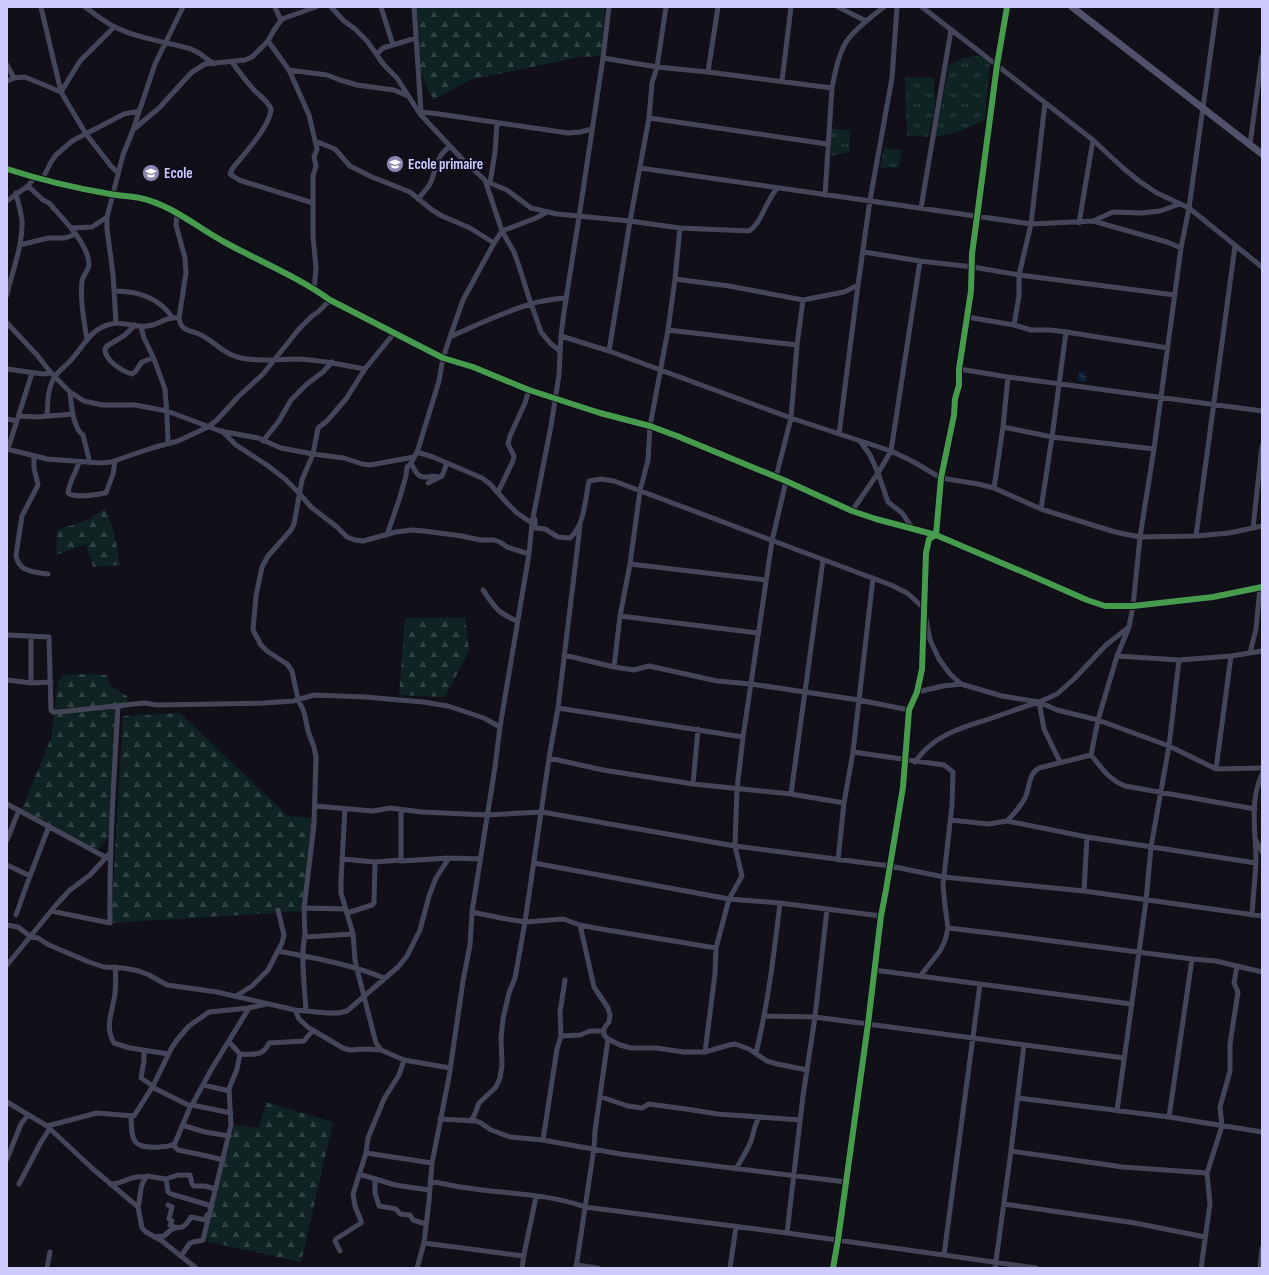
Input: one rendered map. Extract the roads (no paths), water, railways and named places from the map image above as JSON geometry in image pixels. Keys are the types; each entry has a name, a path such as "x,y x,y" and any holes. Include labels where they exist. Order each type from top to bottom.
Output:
{"street":[{"path":"41,7 61,92 86,134 118,173"},
{"path":"85,7 103,21 125,32 191,49 199,52 214,64"},
{"path":"116,323 107,217 123,155 155,64 183,7"},
{"path":"274,7 280,21"},
{"path":"133,130 159,108 192,72 206,64 232,62 245,60 252,57 268,41 280,21 316,7"},
{"path":"331,7 344,21 367,41 397,78 420,113 450,147 485,180 507,190 532,208 579,217 630,221 680,228 748,231 757,223 777,188"},
{"path":"381,7 393,45"},
{"path":"414,7 420,113"},
{"path":"417,1268 424,1243 432,1163 450,1068 470,945 472,912 481,859 486,815 529,554 532,523 559,375 561,336 566,298 603,58 608,7"},
{"path":"609,351 630,221 649,118 652,82 666,7"},
{"path":"708,72 718,7"},
{"path":"782,81 790,7"},
{"path":"838,7 866,21"},
{"path":"825,195 827,144 832,88 835,72 843,47 848,38 884,7"},
{"path":"840,434 870,200 892,78 897,7"},
{"path":"922,7 1093,140 1139,181 1157,193 1188,208 1262,267"},
{"path":"936,535 941,478 954,415 955,399 959,385 959,369 971,291 973,267 972,254 997,65 1007,7"},
{"path":"1072,7 1262,154"},
{"path":"1217,7 1181,248 1154,449 1140,537 1133,606 1129,627 1117,656 1098,720 1092,755 1105,773 1114,782 1125,786 1254,809"},
{"path":"61,92 80,61 114,27"},
{"path":"921,208 951,30"},
{"path":"376,54 383,48 416,38"},
{"path":"268,41 289,70 309,115 317,149 314,157 316,166 313,176 313,236 316,268 314,289"},
{"path":"1250,144 1262,56"},
{"path":"603,58 656,67 832,88"},
{"path":"232,62 255,91 268,103 271,109 267,122 261,132 232,169 230,174 239,180 313,203"},
{"path":"7,65 14,78"},
{"path":"289,70 321,74 357,85 394,90 408,96"},
{"path":"7,81 14,78 25,77 61,92"},
{"path":"1014,325 1019,296 1019,275 1031,224 1045,103"},
{"path":"42,180 51,162 60,150 72,141 124,114 139,111"},
{"path":"420,113 439,114 568,133 580,132 592,128"},
{"path":"649,118 827,144"},
{"path":"490,183 496,152 497,123"},
{"path":"1079,223 1093,140"},
{"path":"315,141 335,149 350,166 372,177 410,192 442,216 470,228 494,243"},
{"path":"418,199 430,184 438,160 446,149 450,147"},
{"path":"640,168 1031,224 1079,223 1093,221 1113,212 1142,213 1160,211 1180,204"},
{"path":"7,169 42,180 112,195 140,198 177,213 207,233 314,289 330,300 444,358 473,367 529,390 600,413 650,426 677,436 776,476 852,511 936,535 1087,600 1105,606 1133,606 1213,597 1261,587 1256,629 1250,653"},
{"path":"7,201 16,193 28,186 35,178"},
{"path":"485,180 502,231 514,252 542,332 550,343 560,351"},
{"path":"28,186 43,200 49,203 76,234 84,248 89,264 83,277 81,302 86,340"},
{"path":"7,295 20,245 22,219 16,193"},
{"path":"387,535 399,500 407,467 416,455 439,381 450,337 463,300 502,231 536,218 547,212"},
{"path":"177,213 176,225 185,258 186,273 179,318 181,326 202,335 232,355 255,359 299,359 332,362 364,369"},
{"path":"71,228 92,227 107,217"},
{"path":"1093,221 1167,242 1181,248"},
{"path":"614,667 620,616 630,564 640,491 648,460 650,426 668,330 680,228"},
{"path":"20,245 48,238 65,238 76,234"},
{"path":"1196,536 1235,246"},
{"path":"864,252 1019,275 1175,295"},
{"path":"852,511 891,451 920,261"},
{"path":"675,279 729,286 803,300 844,292 858,285"},
{"path":"114,291 133,292 157,302 168,311 172,317"},
{"path":"450,337 498,316 531,304 566,298"},
{"path":"32,373 8,449 47,460 90,463 115,461 178,441 208,426 263,374 299,329 330,300"},
{"path":"776,476 791,418 797,345 803,300"},
{"path":"47,416 48,395 53,375 71,360 86,340 101,328 109,324 116,323 141,326 154,325 172,317 179,318"},
{"path":"967,317 1014,325 1031,330 1066,332 1168,348"},
{"path":"7,323 53,375 70,392 84,401 95,404 135,405 167,411 222,431 252,437 281,448 344,458 362,464 370,465 416,455 447,463 482,478 490,484 506,503 517,513 532,523"},
{"path":"135,325 125,335 106,346 104,349 105,353 116,366 132,374 142,362 153,358"},
{"path":"141,326 144,338 165,389 168,443"},
{"path":"668,330 797,345"},
{"path":"306,1010 303,956 305,938 304,908 315,806 316,757 304,712 298,699 292,671 287,664 267,651 261,645 253,630 256,596 262,568 268,556 292,530 302,480 313,454 318,428 327,421 346,399 364,369 395,332"},
{"path":"1041,509 1066,332"},
{"path":"561,336 660,369 791,418 891,451 941,478 994,488 1041,509 1115,532 1140,537 1196,536 1229,533 1262,526"},
{"path":"263,441 279,421 291,400 307,384 323,372 332,362"},
{"path":"7,369 53,375"},
{"path":"959,369 1262,411"},
{"path":"994,488 1003,427 1008,377"},
{"path":"498,492 513,461 514,456 508,444 529,390"},
{"path":"70,392 73,414 78,432 83,435 90,463"},
{"path":"7,420 73,414"},
{"path":"1003,427 1052,437 1154,449"},
{"path":"222,431 236,445 267,465 285,480 311,507 337,527 347,537 363,542 412,530 462,536 480,540 494,540 507,547 529,554"},
{"path":"860,441 870,455 888,502 902,513 913,529"},
{"path":"1253,528 1262,446"},
{"path":"34,456 34,468 38,485 22,516 16,555 17,561 24,569 48,574"},
{"path":"79,462 68,490 70,495 83,496 106,493 113,474 115,461"},
{"path":"411,463 417,474 424,477 433,475 439,477"},
{"path":"428,483 442,476 447,463"},
{"path":"470,1121 474,1116 479,1103 496,1087 500,1078 502,1065 501,1038 503,1019 509,993 515,978 525,922 549,758 558,708 581,519 588,481 601,479 614,481 907,592 924,608 930,640 939,659 950,674 961,684"},
{"path":"704,1052 715,974 716,948 729,899 742,876 735,846 737,789 743,737 772,541 786,481"},
{"path":"535,510 535,528 545,529 558,537 570,538 578,529 581,519"},
{"path":"833,1268 868,1024 881,916 903,787 909,710 917,692 922,669 927,544 929,538 936,535"},
{"path":"791,794 823,560"},
{"path":"630,564 766,580"},
{"path":"838,860 844,803 853,752 873,578"},
{"path":"483,590 496,608 503,614 518,621"},
{"path":"620,616 758,633"},
{"path":"916,762 928,746 948,733 964,726 1039,702 1057,694 1074,679 1106,645 1129,627"},
{"path":"7,635 49,637 51,710 53,712 144,703 157,705 264,703 298,699 314,695 326,695 438,704 468,712 484,718 500,727"},
{"path":"31,636 31,683"},
{"path":"1117,656 1180,660 1231,656 1262,651"},
{"path":"564,655 614,667 634,670 649,666 717,681 751,684 859,700 909,710"},
{"path":"1216,768 1231,656"},
{"path":"1117,1111 1146,901 1151,847 1169,746 1180,660"},
{"path":"7,680 31,683 50,682"},
{"path":"917,692 943,686 961,684 1002,696 1039,702 1057,710 1098,720 1169,746 1216,768 1262,768"},
{"path":"1039,702 1044,729 1060,762"},
{"path":"51,911 110,923 111,852 118,706"},
{"path":"558,708 743,737"},
{"path":"693,784 698,729"},
{"path":"853,752 944,765 952,772 953,792 944,877 944,895 948,928 945,941 940,950 921,975"},
{"path":"1007,821 1016,812 1025,798 1034,770 1060,762 1092,755"},
{"path":"549,758 603,770 693,784 791,794 844,803"},
{"path":"1252,915 1256,863 1254,809 1256,792 1262,774"},
{"path":"7,804 107,858"},
{"path":"315,806 373,811 390,808 422,812 486,815 542,812 735,846 890,866 944,877 1084,892 1262,916"},
{"path":"345,809 340,880 341,893 353,934 357,968 364,996 376,1043 381,1050"},
{"path":"7,840 19,810"},
{"path":"400,860 402,810"},
{"path":"950,820 989,824 1007,821 1087,837 1256,863"},
{"path":"16,915 49,826"},
{"path":"1084,892 1087,837"},
{"path":"1255,837 1262,852"},
{"path":"7,965 70,890 90,875 111,852"},
{"path":"342,859 375,862 449,858 481,859"},
{"path":"7,925 18,927 31,937 38,938 49,945 89,962 104,967 134,970 149,975 167,985 236,996 296,1010 327,1013 344,1012 398,967 407,956 420,930 429,896 436,878 449,858"},
{"path":"304,908 346,911 372,905 374,903 375,862"},
{"path":"534,863 729,899 780,903 881,916"},
{"path":"7,865 30,876"},
{"path":"756,1054 770,984 780,903"},
{"path":"787,1233 800,1120 815,1017 827,909"},
{"path":"236,996 252,986 268,970 278,951 284,936 278,910"},
{"path":"472,912 525,922 563,919 580,925 716,948"},
{"path":"580,925 594,987 608,1008 610,1015 609,1022 604,1026 604,1037 620,1045 631,1048 650,1048 684,1052 704,1052 729,1044 735,1044 749,1049 767,1061 807,1070"},
{"path":"948,928 991,932 1216,961 1262,972"},
{"path":"305,938 353,934"},
{"path":"278,951 357,968 384,978"},
{"path":"1169,1117 1192,959"},
{"path":"1201,1268 1210,1204 1207,1173 1222,1126 1220,1107 1230,1071 1230,1044 1238,992 1234,983 1237,966"},
{"path":"115,967 115,995 109,1021 114,1043 130,1048 168,1054"},
{"path":"874,970 921,975 1131,1004"},
{"path":"542,1140 557,1048 561,1036 560,1016 565,980"},
{"path":"944,1255 980,984"},
{"path":"19,1184 25,1176 48,1127 97,1113 131,1117 134,1116 152,1086 168,1054 189,1026 209,1012 249,1008 268,1004"},
{"path":"173,1145 191,1105 249,1008"},
{"path":"296,1010 299,1019 313,1030 344,1048 350,1050 381,1050 404,1060 450,1068"},
{"path":"764,1016 815,1017 1124,1058"},
{"path":"229,1042 240,1054 257,1054 267,1048 269,1043 304,1041 313,1030"},
{"path":"561,1036 580,1035 590,1031 603,1031"},
{"path":"598,1268 576,1267 594,1148 608,1039"},
{"path":"995,1268 1024,1045"},
{"path":"144,1050 144,1061 140,1078 173,1098 191,1105 231,1113"},
{"path":"181,1256 190,1243 203,1240 231,1125 229,1091 237,1069 240,1054"},
{"path":"340,1251 335,1241 336,1239 361,1221 354,1206 353,1194 366,1153 368,1138 384,1099 399,1074 404,1060"},
{"path":"204,1085 229,1091"},
{"path":"601,1097 628,1106 642,1108 649,1104 717,1114 800,1120"},
{"path":"1018,1098 1169,1117 1262,1132"},
{"path":"7,1102 48,1127 110,1184 138,1207"},
{"path":"7,1159 21,1124 28,1115"},
{"path":"131,1117 132,1135 137,1144 150,1148 173,1145"},
{"path":"736,1169 746,1152 756,1122 760,1117"},
{"path":"440,1119 476,1121 491,1130 510,1137 594,1148 620,1154 846,1182"},
{"path":"182,1125 205,1132 228,1136"},
{"path":"173,1145 178,1150 223,1160"},
{"path":"1011,1151 1123,1167 1207,1173"},
{"path":"366,1153 432,1163"},
{"path":"359,1174 395,1185 429,1190"},
{"path":"110,1184 125,1182 133,1177 150,1176 166,1179 178,1175 190,1175 194,1186 205,1186 215,1189"},
{"path":"145,1177 140,1190 138,1207 142,1228 196,1268"},
{"path":"166,1179 168,1192 171,1194 212,1206"},
{"path":"375,1179 375,1193 379,1206 396,1209 400,1214 410,1215 413,1220 426,1224"},
{"path":"430,1181 480,1190 536,1196 572,1202 584,1207 787,1233 1036,1268"},
{"path":"522,1268 536,1196"},
{"path":"1004,1204 1135,1223 1205,1237"},
{"path":"168,1205 172,1207 169,1219 172,1221 170,1225 177,1228"},
{"path":"154,1237 164,1236 172,1229 187,1224 191,1217 206,1220 209,1209 212,1206"},
{"path":"730,1268 736,1227"},
{"path":"424,1243 524,1256"},
{"path":"1260,1268 1262,1248"},
{"path":"47,1268 50,1252"}],"water":[{"path":"1079,372 1086,372 1085,382 1078,381"}],"place":[{"name":"Ecole primaire","path":"395,164"},
{"name":"Ecole","path":"151,173"}]}
